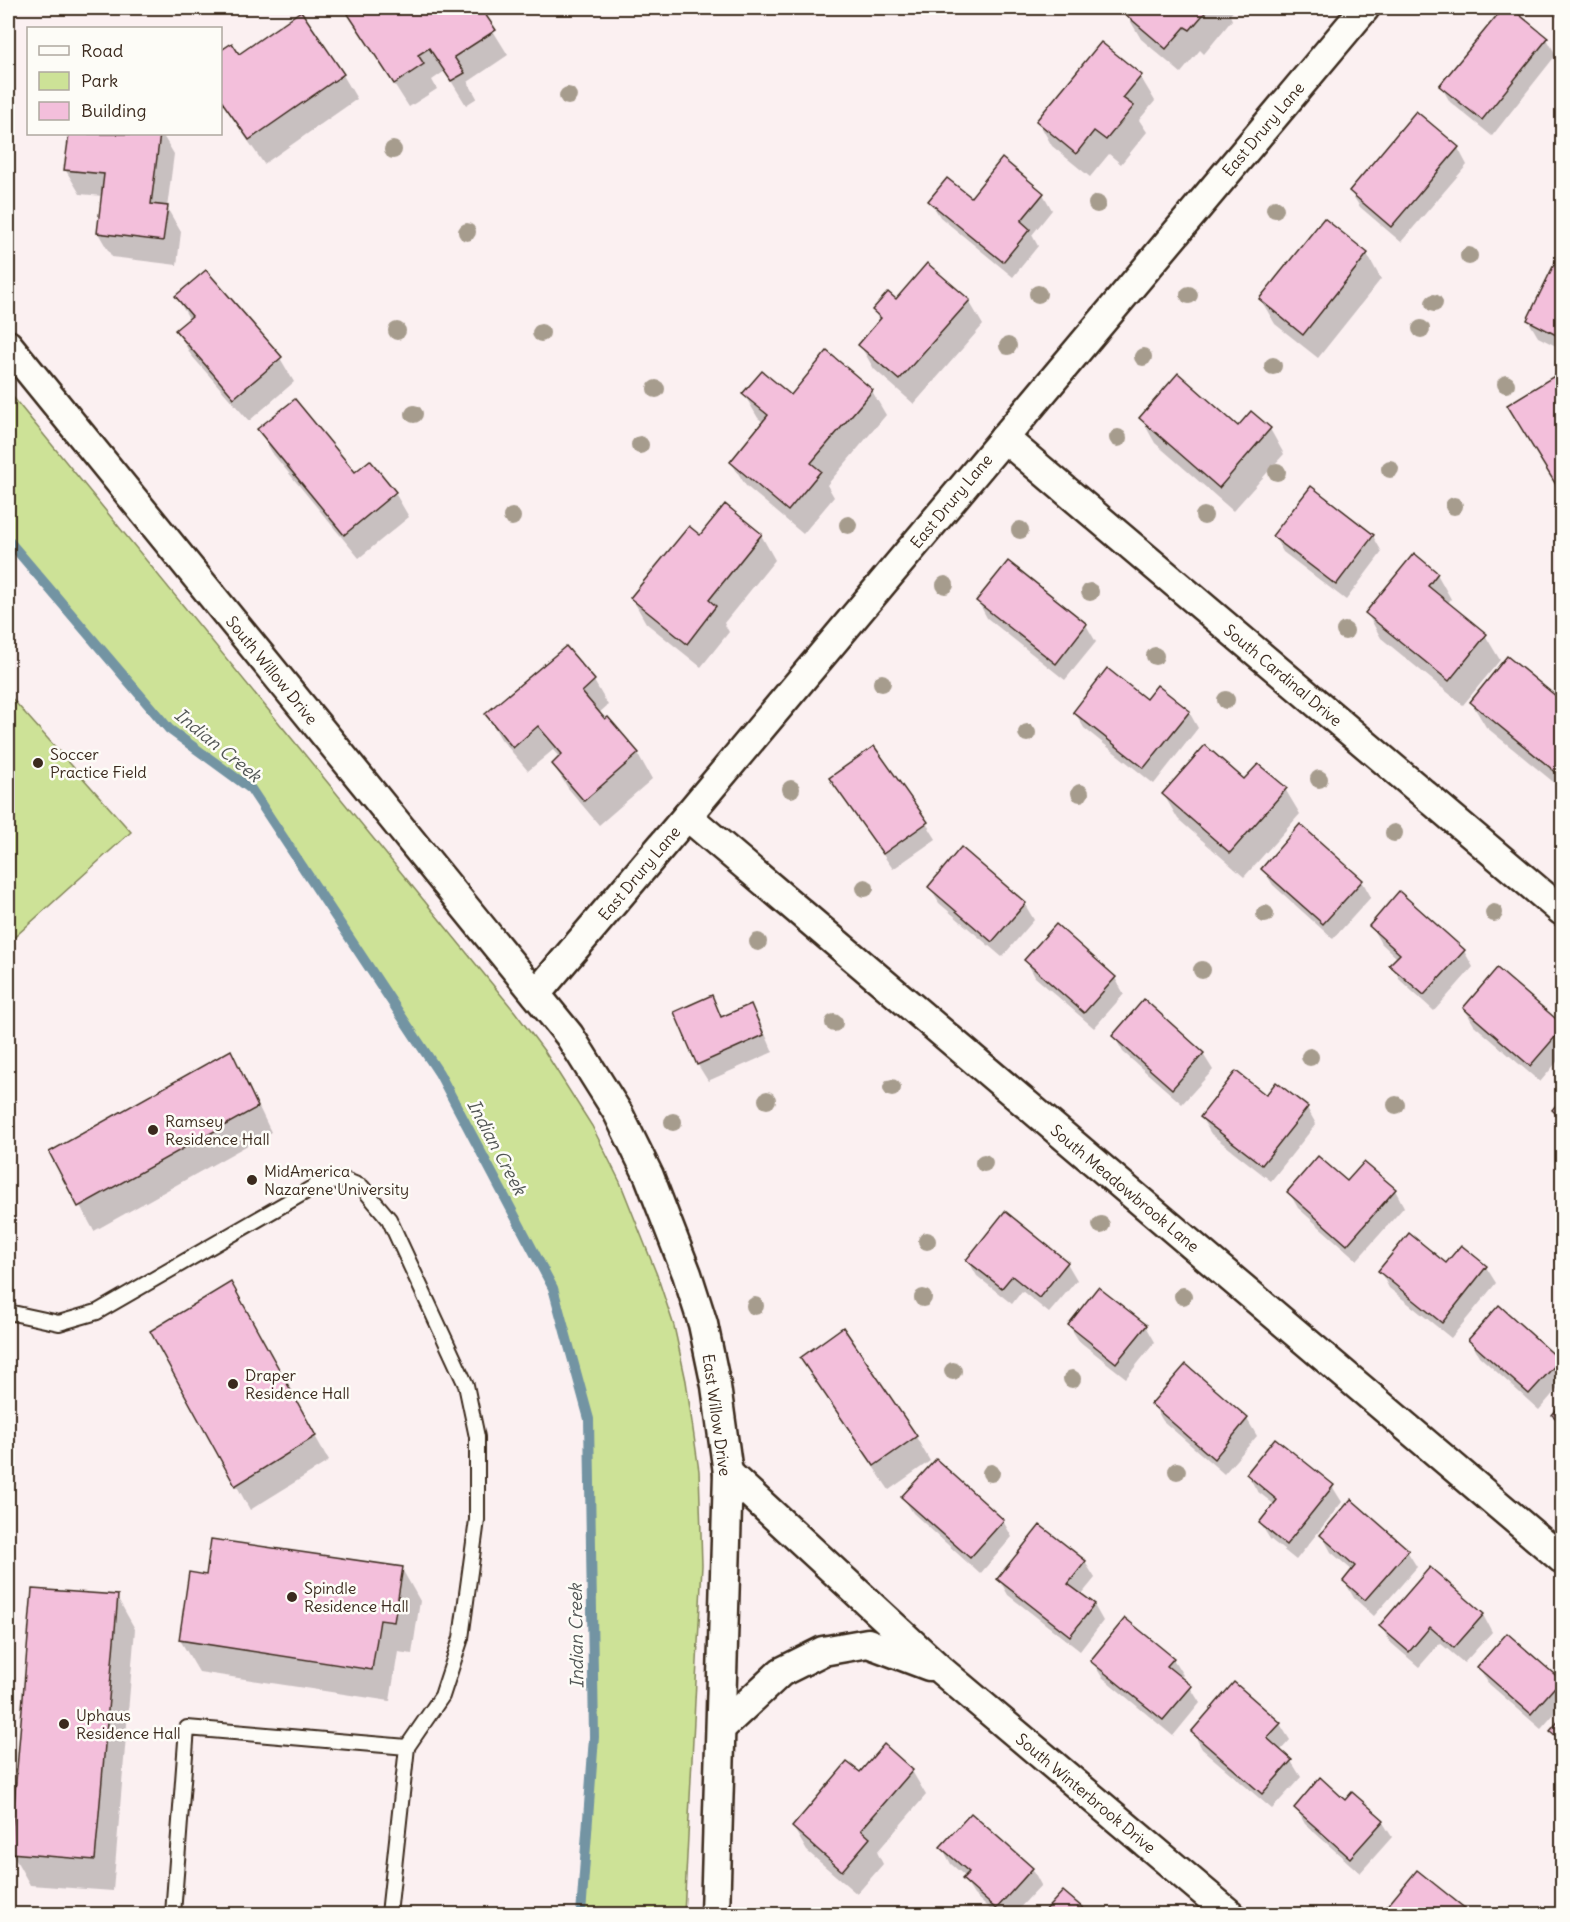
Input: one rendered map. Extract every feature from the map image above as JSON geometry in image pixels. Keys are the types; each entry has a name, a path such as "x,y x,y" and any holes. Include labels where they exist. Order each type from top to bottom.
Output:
{"street":[{"name":"East Drury Lane","path":"536,994 1365,8"},
{"name":"South Willow Drive","path":"8,345 536,994"},
{"name":"South Cardinal Drive","path":"1004,438 1563,911"},
{"name":"South Meadowbrook Lane","path":"687,816 1563,1559"},
{"name":"East Willow Drive","path":"536,994 569,1035 612,1103 649,1176 687,1274 703,1324 716,1386 728,1473 715,1914"},
{"name":"South Winterbrook Drive","path":"728,1473 942,1671 1230,1914"},
{"name":"South Winterbrook Drive","path":"722,1728 782,1672 822,1651 868,1643 942,1671"}],"lane":[{"path":"8,1312 59,1323 97,1312 318,1184 345,1180 362,1187 389,1219 466,1384 477,1437 477,1520 461,1638 442,1696 407,1748 388,1914"},
{"path":"173,1914 187,1728 407,1748"}],"green space":[{"path":"8,391 515,1012 545,1052 592,1126 620,1182 657,1275 674,1326 686,1381 699,1471 702,1565 684,1914 581,1914 594,1737 589,1419 553,1288 439,1073 251,789 169,729 8,540"},
{"name":"Soccer Practice Field","path":"8,694 131,832 8,943"}],"building":[{"path":"352,8 481,8 496,30 454,57 465,73 451,81 429,48 418,55 424,64 394,84 346,11"},
{"path":"1131,8 1209,8 1190,30 1185,27 1166,49 1125,14"},
{"path":"1503,8 1511,8 1548,38 1482,120 1439,86"},
{"path":"301,11 344,74 249,140 222,102 222,50 232,43 239,54"},
{"path":"1101,42 1142,75 1123,98 1134,106 1106,140 1094,131 1076,154 1036,121"},
{"path":"1416,111 1459,147 1391,227 1349,191"},
{"path":"69,135 160,135 151,204 168,206 163,241 97,233 104,174 64,170"},
{"path":"1002,158 1044,193 1021,221 1030,229 1003,262 928,201 947,178 971,197"},
{"path":"1324,218 1368,253 1303,335 1259,299"},
{"path":"1562,248 1562,338 1527,320"},
{"path":"927,263 970,300 899,380 858,345 881,318 872,310 888,292 896,299"},
{"path":"206,270 282,357 234,398 175,330 192,316 175,296"},
{"path":"827,351 873,390 811,463 821,471 788,511 730,462 768,415 742,394 762,371 791,395"},
{"path":"1178,373 1238,426 1251,411 1271,428 1219,488 1139,418"},
{"path":"1556,375 1562,387 1561,493 1507,405"},
{"path":"295,399 355,472 370,460 396,492 344,535 257,429"},
{"path":"1311,486 1374,535 1336,585 1272,536"},
{"path":"725,504 762,534 709,600 716,606 687,644 630,598 689,526 700,535"},
{"path":"1414,553 1438,573 1428,586 1487,634 1449,681 1365,613"},
{"path":"1008,561 1087,624 1056,664 976,601"},
{"path":"566,646 595,680 582,692 605,719 608,717 639,753 584,801 552,764 562,754 538,726 513,748 485,714"},
{"path":"1507,656 1562,701 1562,768 1558,774 1470,702"},
{"path":"1107,668 1146,699 1157,685 1190,711 1144,768 1073,712"},
{"path":"1205,745 1244,779 1258,764 1287,788 1230,853 1162,794"},
{"path":"874,746 928,822 883,854 829,778"},
{"path":"1300,824 1363,880 1323,924 1261,869"},
{"path":"961,847 1026,903 992,942 928,887"},
{"path":"1399,891 1465,950 1424,995 1389,965 1400,954 1369,926"},
{"path":"1056,924 1116,977 1084,1013 1024,960"},
{"path":"1497,968 1562,1024 1562,1029 1530,1066 1463,1008"},
{"path":"712,995 721,1017 751,1004 764,1035 697,1065 674,1012"},
{"path":"1144,999 1204,1053 1172,1089 1112,1036"},
{"name":"Ramsey Residence Hall","path":"231,1050 258,1107 78,1207 49,1152"},
{"path":"1236,1071 1266,1095 1276,1082 1308,1107 1262,1165 1200,1117"},
{"path":"1562,1098 1562,1119 1552,1110"},
{"path":"1318,1156 1347,1181 1364,1162 1396,1189 1347,1245 1287,1192"},
{"path":"1005,1211 1068,1262 1039,1298 1012,1276 1002,1288 966,1260"},
{"path":"1409,1233 1446,1263 1461,1245 1487,1266 1442,1323 1378,1271"},
{"name":"Draper Residence Hall","path":"231,1282 316,1436 235,1486 150,1331"},
{"path":"1098,1287 1147,1325 1116,1363 1068,1325"},
{"path":"1499,1305 1560,1360 1529,1394 1468,1340"},
{"path":"843,1327 917,1436 874,1466 800,1358"},
{"path":"1186,1364 1248,1418 1214,1459 1151,1404"},
{"path":"1562,1403 1562,1424 1552,1415"},
{"path":"1275,1438 1334,1485 1286,1545 1259,1523 1277,1500 1246,1474"},
{"path":"936,1459 1004,1520 970,1558 901,1497"},
{"path":"1351,1499 1409,1550 1365,1600 1343,1581 1355,1566 1320,1535"},
{"path":"1040,1525 1086,1561 1068,1584 1095,1604 1070,1636 997,1579"},
{"name":"Spindle Residence Hall","path":"211,1539 403,1567 394,1622 380,1620 372,1670 179,1640 189,1572 206,1575"},
{"path":"1430,1567 1484,1614 1454,1648 1430,1627 1409,1652 1379,1626"},
{"name":"Uphaus Residence Hall","path":"32,1589 118,1595 95,1860 10,1853"},
{"path":"1125,1618 1174,1658 1167,1666 1192,1686 1163,1720 1090,1661"},
{"path":"1507,1633 1561,1680 1531,1714 1477,1667"},
{"path":"1234,1682 1281,1723 1267,1738 1292,1760 1262,1794 1191,1732"},
{"path":"1562,1717 1562,1741 1550,1731"},
{"path":"884,1744 913,1770 861,1830 870,1838 842,1871 792,1827 847,1762 860,1772"},
{"path":"1320,1777 1345,1800 1352,1792 1384,1820 1350,1858 1294,1808"},
{"path":"971,1813 1033,1868 996,1909 962,1879 969,1872 940,1847"},
{"path":"1417,1870 1472,1914 1393,1914 1385,1909"},
{"path":"1063,1891 1090,1914 1042,1914"}],"waterway":[{"name":"Indian Creek","path":"8,540 169,729 251,789 439,1073 553,1288 589,1419 594,1737 581,1914"}],"place":[{"name":"Soccer Practice Field","path":"38,763"},
{"name":"Ramsey Residence Hall","path":"153,1130"},
{"name":"MidAmerica Nazarene University","path":"252,1180"},
{"name":"Draper Residence Hall","path":"233,1384"},
{"name":"Spindle Residence Hall","path":"292,1597"},
{"name":"Uphaus Residence Hall","path":"64,1724"}]}
